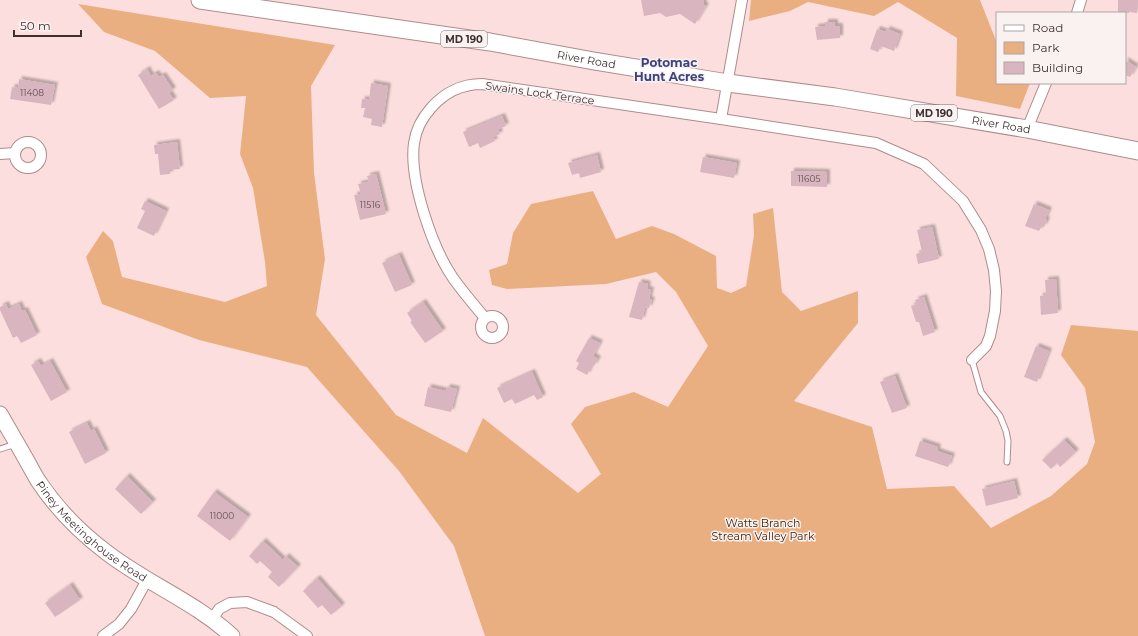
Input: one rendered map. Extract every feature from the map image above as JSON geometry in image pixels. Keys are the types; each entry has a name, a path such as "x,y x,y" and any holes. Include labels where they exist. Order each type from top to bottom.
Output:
{"main road":[{"name":"River Road","path":"200,0 274,5 728,83 835,96 1027,129 1138,151"},
{"name":"Piney Meetinghouse Road","path":"0,414 39,482 62,511 80,530 107,553 147,580 200,611 232,636"}],"street":[{"path":"721,119 742,0"},
{"path":"1077,12 1081,0"},
{"name":"Swains Lock Terrace","path":"485,318 453,277 439,252 424,214 413,158 414,142 425,114 437,100 450,92 472,84 482,84 876,142 924,164 963,200 981,230 989,249 994,270 996,291 995,311 990,336 986,346 972,360"},
{"path":"1027,129 1046,84"},
{"path":"0,154 15,153"},
{"path":"103,636 119,624 130,609 147,580"},
{"path":"212,620 219,609 230,603 247,602 274,612 307,636"}],"lane":[{"path":"972,360 981,392 1000,416 1006,431 1008,441 1007,462"},
{"path":"0,449 17,444"}],"green space":[{"path":"751,0 980,0 996,40 996,84 1030,84 1020,109 956,96 957,38 898,2 874,16 808,2 790,11 749,21"},
{"name":"Watts Branch Stream Valley Park","path":"78,4 335,45 311,86 314,173 325,259 316,315 396,415 467,453 483,418 578,493 601,474 571,424 585,407 634,392 668,407 708,346 676,292 656,272 606,284 507,289 492,285 489,270 507,264 513,233 531,204 593,191 616,239 652,226 674,234 716,256 717,288 731,293 746,286 754,235 753,214 773,208 782,292 801,311 858,291 858,323 794,401 872,427 887,489 954,486 991,528 1051,496 1087,464 1095,442 1085,388 1061,355 1071,325 1138,331 1138,636 485,636 454,546 399,471 307,367 199,340 102,304 86,257 103,231 113,241 122,277 225,302 267,286 265,262 253,188 240,154 246,96 210,98 155,51 104,32"}],"building":[{"path":"641,0 703,0 704,5 706,6 695,24 680,14 666,17 660,13 644,16"},
{"path":"1118,0 1138,0 1137,13 1118,12"},
{"path":"825,22 835,22 835,26 840,26 840,38 817,40 815,27 825,26"},
{"path":"877,29 886,32 887,29 900,34 894,51 881,46 878,52 870,49"},
{"path":"1126,61 1136,67 1130,77 1126,75"},
{"path":"147,69 151,76 156,73 159,77 163,75 173,90 169,93 174,100 159,109 138,75"},
{"path":"19,79 55,85 51,105 10,99 12,87 18,88"},
{"path":"371,83 388,86 382,127 371,125 372,119 363,117 365,108 361,108 362,99 369,100"},
{"path":"502,116 506,126 498,129 500,134 493,137 495,141 480,148 478,143 469,147 463,132"},
{"path":"177,142 180,169 170,170 170,174 160,175 158,154 155,154 154,145"},
{"path":"597,155 601,172 580,178 579,173 572,175 568,163"},
{"path":"703,157 737,163 734,178 700,172"},
{"path":"791,171 827,172 827,187 791,186"},
{"path":"376,174 386,214 360,220 354,195 361,194 358,184 369,182 367,176"},
{"path":"145,201 166,211 154,236 137,228 145,211 141,209"},
{"path":"1034,204 1049,210 1045,219 1047,220 1044,227 1042,226 1039,231 1025,226"},
{"path":"932,227 939,259 918,264 916,254 922,252 917,230"},
{"path":"399,255 412,285 395,292 382,263"},
{"path":"1056,279 1058,313 1041,315 1040,296 1046,295 1045,280"},
{"path":"639,282 648,284 647,289 651,290 649,299 652,300 649,308 645,307 642,320 629,317"},
{"path":"924,297 935,332 923,336 919,322 916,322 911,306 917,304 915,300"},
{"path":"423,302 443,331 425,343 410,322 412,321 407,313"},
{"path":"6,304 8,309 19,304 22,311 25,310 37,335 21,343 17,336 13,338 0,310 0,307"},
{"path":"589,338 600,343 593,356 598,359 594,366 592,365 587,375 576,369 579,363 576,361"},
{"path":"1036,346 1049,351 1037,382 1024,377"},
{"path":"38,361 41,366 50,361 67,392 51,401 31,365"},
{"path":"532,372 543,397 537,400 534,395 515,404 512,399 504,403 497,388"},
{"path":"895,376 907,408 892,413 880,382"},
{"path":"428,387 446,391 447,387 457,389 451,412 424,406"},
{"path":"87,423 91,431 94,429 106,453 85,464 69,432"},
{"path":"1064,440 1076,452 1060,467 1057,463 1051,469 1042,460"},
{"path":"920,441 938,447 937,451 952,456 948,467 915,456"},
{"path":"127,476 153,502 141,514 115,489"},
{"path":"1014,481 1018,498 986,506 982,489"},
{"path":"214,492 248,517 230,541 197,516"},
{"path":"263,541 283,560 286,556 298,567 279,587 268,577 272,572 260,561 257,564 249,556"},
{"path":"317,578 342,606 331,615 322,605 318,608 303,591"},
{"path":"70,585 80,600 55,617 45,603"}],"district":[{"name":"Potomac Hunt Acres","path":"669,70"}]}
